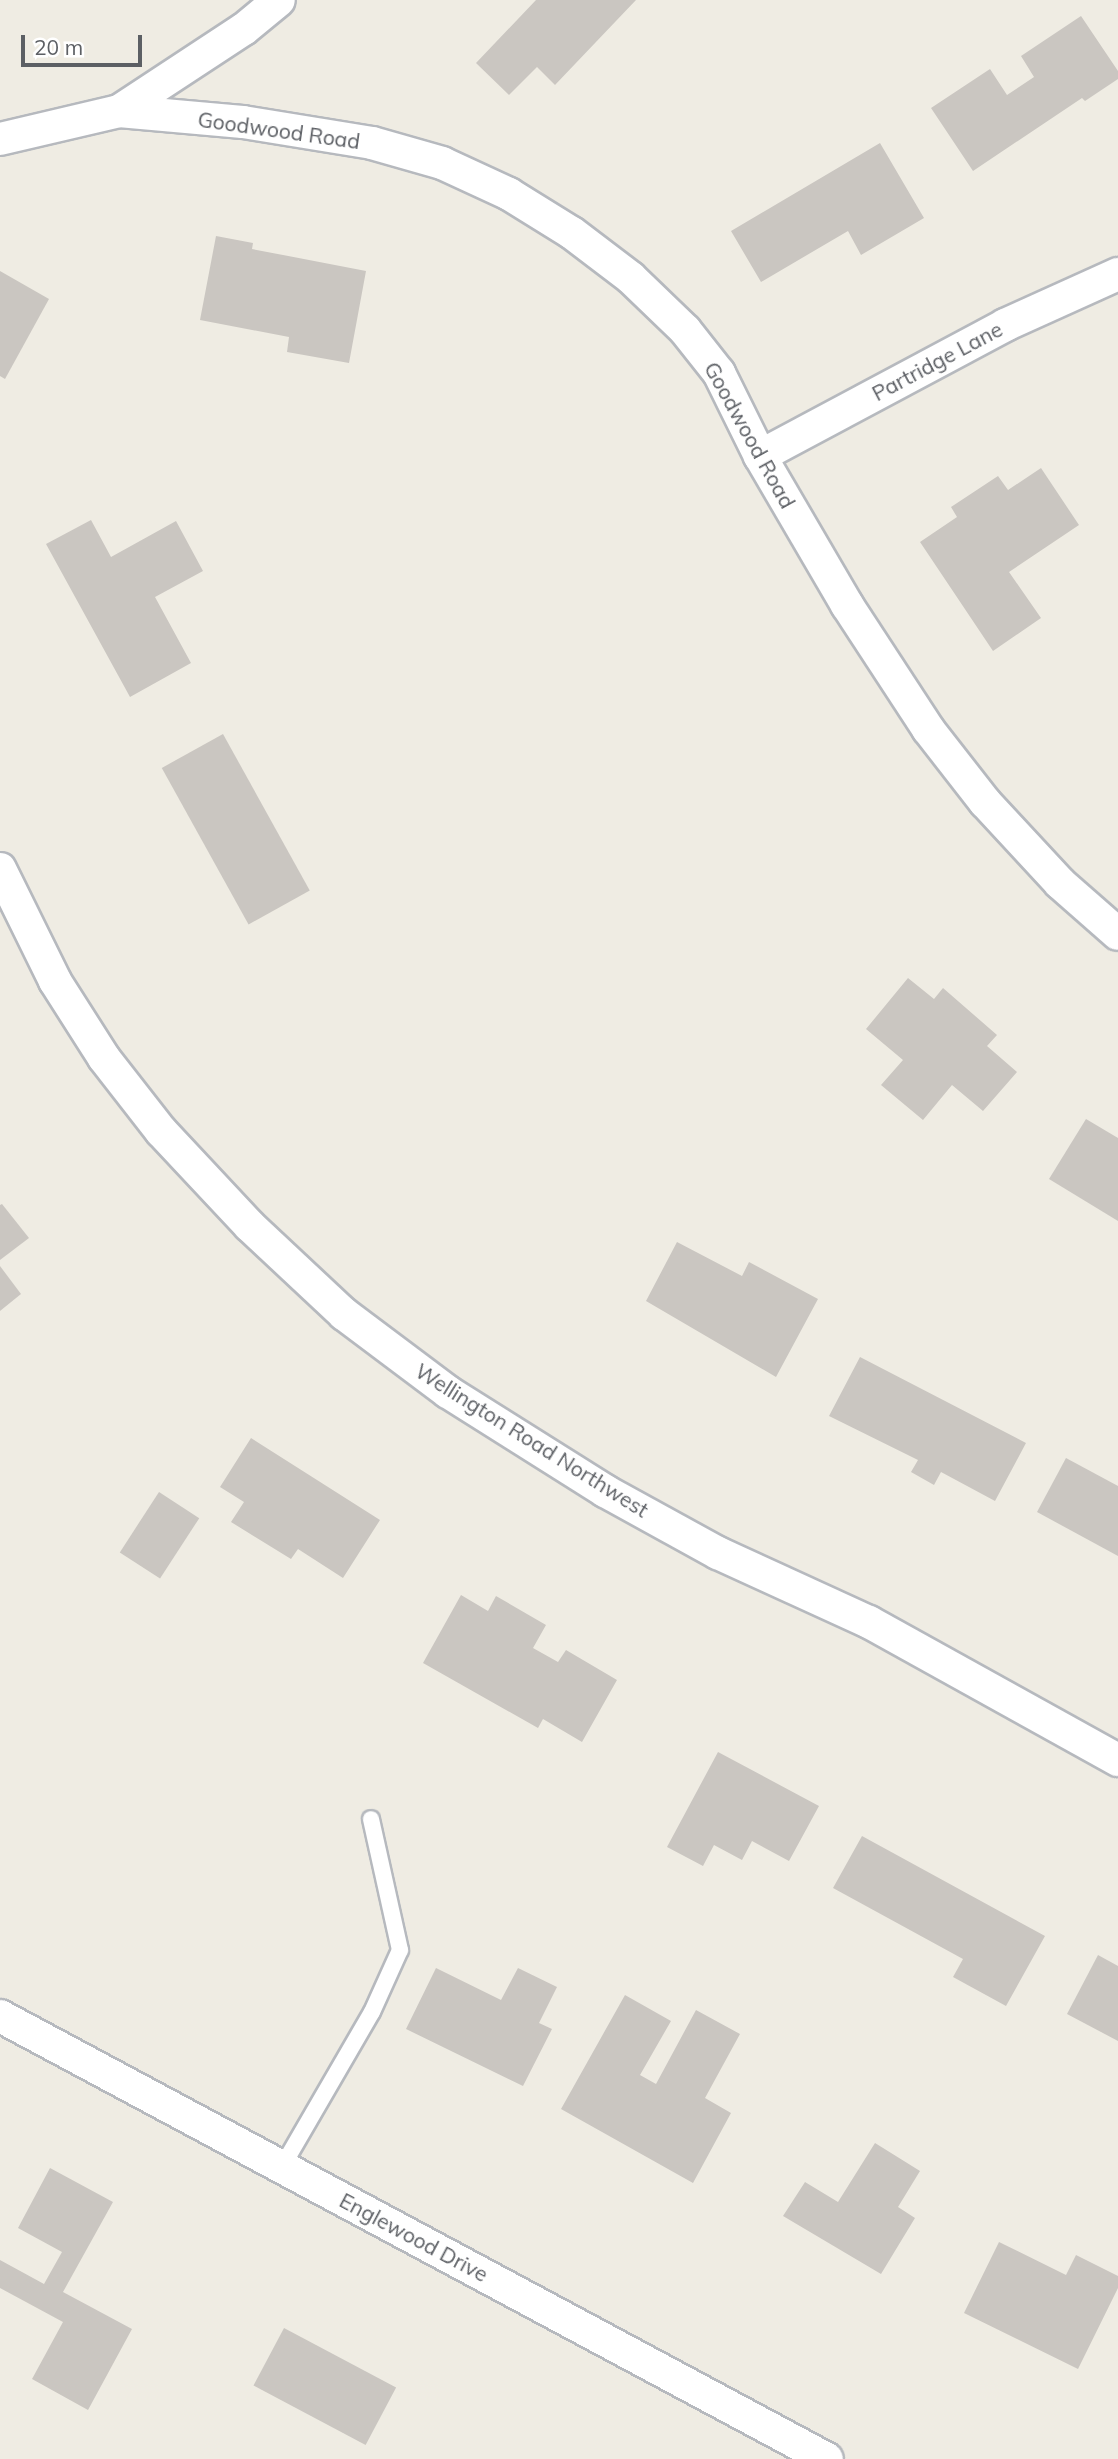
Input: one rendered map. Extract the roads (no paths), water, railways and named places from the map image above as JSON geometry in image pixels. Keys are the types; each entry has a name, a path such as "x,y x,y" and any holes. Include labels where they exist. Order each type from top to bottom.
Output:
{"street":[{"path":"0,139 119,111 244,29 279,0"},
{"name":"Goodwood Road","path":"119,111 243,122 372,143 442,163 509,194 572,233 631,278 685,330 719,373 760,456 847,605 928,729 985,802 1060,883 1118,934"},
{"name":"Partridge Lane","path":"760,456 1005,325 1118,274"},
{"name":"Wellington Road Northwest","path":"0,869 55,981 104,1058 161,1131 236,1210 344,1314 448,1392 605,1491 718,1553 869,1622 1118,1760"},
{"name":"Englewood Drive","path":"0,2016 827,2459"}],"lane":[{"path":"282,2167 372,2011 400,1950 371,1819"}]}
